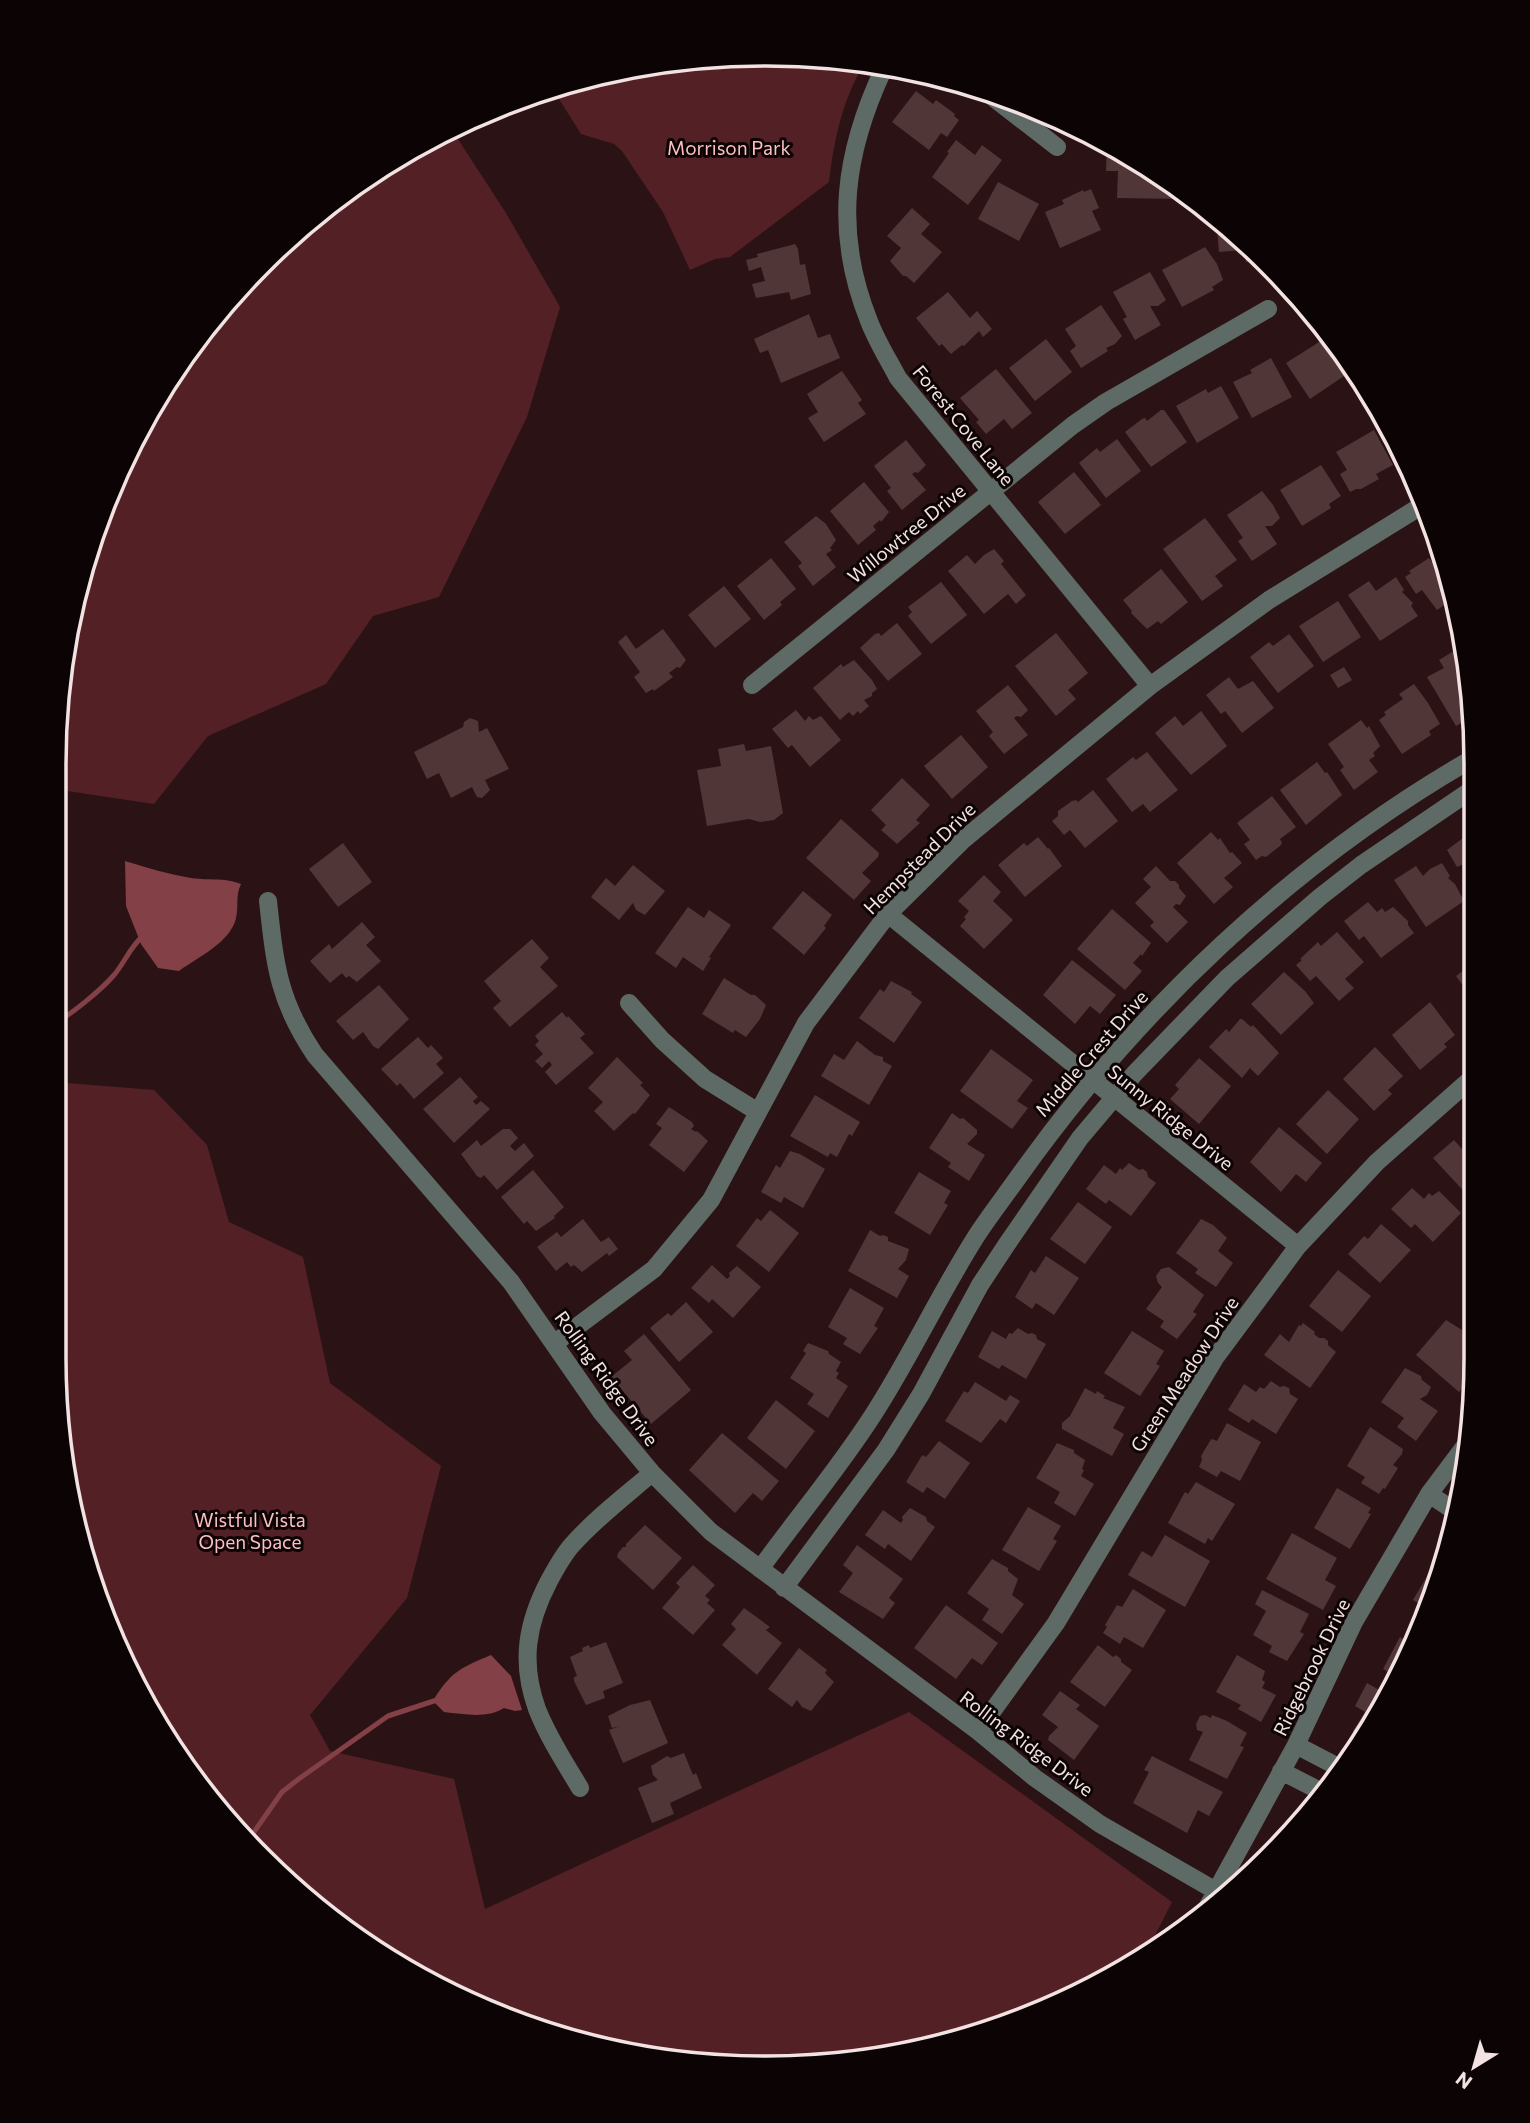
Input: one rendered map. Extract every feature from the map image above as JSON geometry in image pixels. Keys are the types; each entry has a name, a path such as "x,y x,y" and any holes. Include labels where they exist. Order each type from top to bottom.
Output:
{"street":[{"name":"Forest Cove Lane","path":"881,76 858,131 849,173 847,219 852,267 869,322 898,378 1150,686"},
{"path":"1013,113 1057,147"},
{"name":"Willowtree Drive","path":"752,685 1073,425 1106,402 1268,309"},
{"name":"Hempstead Drive","path":"555,1343 654,1269 711,1199 806,1023 888,914 963,839 1150,686 1269,600 1415,510"},
{"name":"Middle Crest Drive","path":"760,1569 859,1436 978,1234 1091,1080 1185,979 1299,878 1428,784 1464,763"},
{"path":"785,1588 886,1450 1000,1254 1080,1138 1135,1073 1227,978 1361,865 1464,795"},
{"path":"1346,842 1361,865"},
{"name":"Rolling Ridge Drive","path":"268,901 281,990 297,1028 316,1055 511,1282 602,1413 652,1473 711,1532 978,1731 1035,1778 1100,1824 1216,1891"},
{"name":"Sunny Ridge Drive","path":"888,914 1298,1245"},
{"path":"629,1003 662,1040 705,1079 758,1112"},
{"name":"Green Meadow Drive","path":"978,1731 1056,1623 1215,1358 1298,1245 1377,1162 1464,1085"},
{"path":"919,1336 945,1349"},
{"name":"Ridgebrook Drive","path":"1216,1891 1296,1745 1354,1622 1429,1494 1457,1457"},
{"path":"580,1788 536,1707 529,1674 527,1638 536,1605 570,1547 591,1525 652,1473"},
{"path":"1429,1494 1447,1507"},
{"path":"1296,1745 1333,1764"},
{"path":"1281,1771 1315,1788"}],"green space":[{"name":"Morrison Park","path":"765,66 859,73 840,121 829,182 730,257 715,259 690,270 663,212 622,151 614,144 581,134 558,98 629,80 719,68"},
{"path":"457,138 506,213 560,307 527,417 439,597 373,616 326,684 208,736 154,804 66,791 68,719 80,629 104,540 139,456 184,377 240,304 271,271 304,240 377,184"},
{"name":"Wistful Vista Open Space","path":"66,1083 154,1090 207,1145 229,1222 303,1257 330,1383 441,1466 407,1598 310,1715 330,1751 454,1779 485,1909 909,1712 1172,1902 1153,1939 1074,1984 990,2019 946,2033 856,2051 765,2056 674,2051 584,2033 540,2019 498,2003 416,1963 340,1912 271,1852 240,1819 184,1746 139,1667 104,1583 80,1494 68,1404"}],"shaded area":[{"path":"125,861 198,879 241,884 233,927 221,942 179,971 158,968 141,944 126,906"},
{"path":"491,1655 511,1676 522,1710 504,1708 483,1715 459,1714 444,1712 433,1701 451,1677 472,1663"}],"building":[{"path":"916,91 933,104 936,100 959,120 947,137 941,133 929,150 892,122"},
{"path":"956,140 975,155 982,145 1002,160 968,205 932,177"},
{"path":"1107,156 1173,199 1117,198 1118,171 1106,171"},
{"path":"998,182 1039,204 1019,241 978,219"},
{"path":"1091,189 1099,208 1092,211 1101,230 1060,248 1045,212 1064,204 1062,200"},
{"path":"912,208 930,224 921,234 942,252 914,283 903,276 890,261 901,248 887,236"},
{"path":"1217,233 1237,251 1219,252"},
{"path":"795,244 800,265 805,264 811,294 791,300 789,292 756,298 752,284 765,281 761,267 749,271 746,260 758,257 757,254"},
{"path":"1205,247 1217,264 1223,280 1212,287 1214,290 1182,307 1162,270"},
{"path":"1150,272 1166,300 1158,306 1150,306 1161,325 1135,340 1123,319 1127,317 1113,292"},
{"path":"948,292 970,318 977,311 992,329 983,337 979,331 951,354 942,344 939,346 916,318"},
{"path":"1101,305 1122,336 1115,344 1106,348 1108,351 1081,368 1070,351 1076,346 1065,329"},
{"path":"809,314 818,338 830,334 840,358 781,383 768,350 760,353 754,339"},
{"path":"1046,339 1072,372 1035,401 1009,368"},
{"path":"1320,341 1345,375 1310,399 1286,363"},
{"path":"1271,358 1292,397 1252,418 1233,382 1252,373 1250,370"},
{"path":"996,369 1032,413 1012,429 1004,419 986,434 976,422 979,420 960,398"},
{"path":"842,371 862,400 858,403 866,414 824,442 808,418 818,412 807,394"},
{"path":"1221,386 1239,418 1197,443 1176,406 1206,389 1208,393"},
{"path":"1164,410 1187,442 1151,467 1125,432 1142,419 1147,421"},
{"path":"1374,430 1393,465 1376,474 1379,479 1350,492 1340,474 1347,470 1336,452"},
{"path":"1117,439 1141,471 1106,498 1079,463 1097,448 1100,452"},
{"path":"906,440 926,465 918,473 912,474 926,490 902,510 887,491 891,488 874,466"},
{"path":"1321,465 1341,496 1329,504 1331,508 1302,526 1280,490"},
{"path":"1074,472 1101,505 1065,534 1038,502"},
{"path":"864,482 889,512 881,522 880,520 873,526 876,530 858,545 830,511"},
{"path":"1262,491 1280,518 1272,526 1265,526 1277,544 1252,561 1238,541 1243,538 1227,515"},
{"path":"816,516 826,524 836,540 830,548 832,550 826,554 836,567 813,586 798,566 802,563 784,542"},
{"path":"1205,518 1237,560 1215,576 1223,586 1202,601 1163,549"},
{"path":"994,549 1004,561 1001,564 1026,595 1016,604 1008,594 984,614 948,571 967,555 975,564"},
{"path":"771,558 796,589 764,620 737,586"},
{"path":"1429,558 1445,605 1437,610 1422,590 1416,594 1405,577 1411,573 1409,571"},
{"path":"1161,569 1188,602 1161,624 1158,621 1147,629 1131,613 1123,600"},
{"path":"1396,577 1404,590 1402,592 1413,603 1411,606 1418,616 1380,641 1348,595 1369,581 1376,591"},
{"path":"941,582 967,615 931,644 908,616 912,612 908,607"},
{"path":"724,586 751,619 715,648 688,615"},
{"path":"1338,601 1361,637 1323,662 1299,626"},
{"path":"897,623 922,654 888,681 860,648 875,634 879,633 881,636"},
{"path":"663,629 686,660 680,668 677,667 669,673 673,677 654,691 653,689 646,693 634,677 640,672 618,642 626,635 636,649"},
{"path":"1056,633 1088,673 1068,690 1076,699 1056,716 1015,666"},
{"path":"1289,634 1314,666 1278,693 1250,657 1269,642 1273,646"},
{"path":"1454,651 1462,722 1456,726 1427,677 1444,668 1439,660"},
{"path":"854,660 877,689 872,696 864,700 869,706 860,714 858,711 853,716 849,712 840,720 813,688 841,664 843,667"},
{"path":"1344,667 1352,680 1338,688 1330,675"},
{"path":"1229,677 1238,689 1253,681 1274,708 1242,733 1225,711 1221,714 1206,695"},
{"path":"1414,684 1440,724 1429,731 1431,735 1402,754 1379,720 1386,715 1384,712 1403,699 1399,694"},
{"path":"1008,685 1028,710 1021,717 1014,718 1028,735 1004,754 989,736 993,732 976,711"},
{"path":"796,710 805,721 809,716 813,720 821,716 841,740 810,767 792,745 788,748 772,729"},
{"path":"1201,711 1227,746 1191,775 1155,733 1175,716 1183,726"},
{"path":"470,718 478,721 479,732 487,728 509,769 485,780 490,790 482,798 477,797 472,787 451,798 439,773 427,779 414,752 463,727 464,722"},
{"path":"1361,720 1367,728 1369,726 1380,746 1373,753 1375,756 1369,760 1378,772 1354,790 1340,770 1344,767 1328,744"},
{"path":"961,735 988,767 952,799 924,766"},
{"path":"744,744 746,751 771,746 783,813 774,820 760,822 749,819 707,826 697,770 721,766 718,749"},
{"path":"1147,752 1178,790 1150,812 1143,804 1132,812 1106,779 1133,757 1136,760"},
{"path":"1317,762 1342,795 1306,825 1280,790"},
{"path":"902,778 930,805 916,820 920,823 897,844 881,830 886,825 871,810"},
{"path":"1093,790 1118,821 1085,848 1070,830 1064,835 1052,821 1058,816 1058,811 1072,801 1078,802"},
{"path":"1272,796 1296,827 1280,839 1280,846 1266,857 1262,856 1256,860 1244,844 1250,840 1237,823"},
{"path":"841,819 879,853 862,873 871,881 854,900 806,858"},
{"path":"1211,832 1218,840 1220,838 1230,853 1242,863 1224,878 1233,887 1214,904 1177,863"},
{"path":"1038,837 1062,866 1025,897 998,865 1024,843 1027,846"},
{"path":"1464,837 1464,864 1457,867 1447,850"},
{"path":"343,843 372,882 338,907 309,869"},
{"path":"1442,863 1450,876 1448,878 1455,884 1464,901 1426,927 1394,880 1416,866 1423,876"},
{"path":"633,865 665,891 645,915 636,910 633,903 619,920 591,897 606,878 615,886"},
{"path":"1156,866 1170,881 1179,885 1186,896 1180,905 1173,907 1188,922 1167,943 1150,926 1154,922 1135,903 1151,887 1143,879"},
{"path":"984,875 1001,892 993,901 1013,920 984,949 960,926 969,911 958,901"},
{"path":"803,891 832,915 824,926 826,928 804,955 772,928"},
{"path":"1368,902 1377,912 1382,908 1385,912 1393,907 1408,921 1414,933 1381,958 1364,936 1359,940 1344,921"},
{"path":"688,907 704,918 709,910 731,925 709,957 711,958 703,971 683,957 676,968 655,953"},
{"path":"1112,909 1151,943 1133,963 1142,971 1125,990 1077,949"},
{"path":"362,922 375,937 366,945 381,961 357,982 349,976 346,978 342,973 330,983 310,961 329,944 332,949"},
{"path":"1337,932 1364,962 1345,979 1354,988 1339,1001 1316,976 1310,981 1296,965 1318,942 1321,946"},
{"path":"532,939 549,958 540,967 558,986 510,1027 493,1008 501,1001 484,981"},
{"path":"1072,960 1116,995 1100,1014 1090,1006 1075,1024 1043,995"},
{"path":"1464,970 1464,987 1456,976"},
{"path":"1284,972 1314,1003 1281,1035 1251,1004"},
{"path":"724,978 755,995 766,1005 760,1019 746,1037 735,1030 733,1033 702,1014"},
{"path":"891,981 912,992 911,994 922,1002 894,1043 859,1018 880,989 884,992"},
{"path":"379,985 409,1019 378,1049 363,1032 353,1040 336,1021"},
{"path":"1430,1002 1455,1035 1444,1044 1447,1047 1420,1070 1392,1035"},
{"path":"562,1012 585,1034 580,1038 594,1053 556,1085 545,1072 552,1065 549,1061 542,1068 535,1061 543,1054 535,1045 539,1041 535,1036"},
{"path":"1240,1019 1251,1027 1253,1025 1279,1053 1258,1076 1250,1068 1242,1078 1209,1047 1226,1029 1229,1032"},
{"path":"418,1037 428,1048 431,1045 443,1058 436,1064 444,1073 414,1099 400,1083 397,1086 381,1069"},
{"path":"857,1041 892,1066 869,1105 821,1076 834,1054 844,1060"},
{"path":"1375,1047 1403,1076 1388,1090 1392,1094 1374,1111 1343,1079"},
{"path":"991,1049 1033,1080 1017,1101 1028,1108 1012,1129 960,1091"},
{"path":"617,1057 643,1083 640,1085 650,1095 635,1114 614,1131 594,1111 603,1102 588,1088"},
{"path":"1199,1058 1231,1086 1199,1124 1170,1099 1179,1089 1175,1085"},
{"path":"460,1077 478,1097 473,1101 476,1105 481,1101 490,1109 454,1143 423,1109"},
{"path":"1328,1090 1359,1119 1327,1154 1296,1124"},
{"path":"815,1095 860,1122 852,1136 849,1134 837,1157 830,1153 828,1157 790,1136"},
{"path":"669,1107 692,1122 694,1126 691,1129 708,1141 684,1172 649,1145 662,1128 656,1124"},
{"path":"952,1113 977,1130 977,1134 967,1144 985,1155 969,1181 948,1167 951,1163 929,1148"},
{"path":"1279,1127 1322,1163 1306,1182 1296,1174 1281,1192 1250,1162"},
{"path":"503,1129 510,1129 518,1138 510,1146 515,1151 524,1143 534,1156 497,1190 484,1175 481,1178 477,1176 461,1154 477,1140 481,1146"},
{"path":"1454,1140 1462,1149 1464,1147 1464,1191 1433,1158"},
{"path":"790,1151 825,1169 803,1208 784,1197 781,1203 761,1192 776,1165 780,1168"},
{"path":"1129,1163 1139,1170 1143,1169 1156,1183 1131,1216 1109,1200 1106,1204 1086,1189 1104,1165 1116,1174"},
{"path":"533,1170 564,1207 555,1218 536,1231 527,1221 524,1224 501,1197"},
{"path":"919,1172 951,1191 944,1203 948,1205 930,1235 894,1213"},
{"path":"1412,1188 1424,1199 1429,1193 1432,1196 1439,1191 1461,1213 1433,1242 1415,1224 1411,1228 1391,1209"},
{"path":"1078,1202 1112,1227 1085,1264 1050,1239"},
{"path":"770,1210 799,1233 769,1272 736,1246 757,1218 761,1221"},
{"path":"583,1219 601,1242 609,1237 618,1249 609,1256 607,1253 582,1272 567,1262 556,1271 537,1247 557,1232 561,1237"},
{"path":"1201,1219 1213,1225 1227,1238 1218,1251 1233,1263 1216,1287 1195,1273 1198,1269 1176,1253"},
{"path":"1381,1224 1411,1250 1380,1283 1348,1254 1364,1236 1368,1239"},
{"path":"870,1230 909,1249 906,1260 898,1269 909,1276 897,1298 848,1271"},
{"path":"1046,1256 1079,1278 1054,1315 1036,1303 1032,1309 1015,1297 1031,1270 1035,1273"},
{"path":"712,1265 727,1279 737,1266 761,1287 733,1318 712,1299 709,1303 691,1288"},
{"path":"1169,1267 1204,1295 1193,1312 1197,1314 1177,1339 1160,1327 1164,1321 1146,1309 1162,1287 1156,1276 1161,1269"},
{"path":"1338,1270 1371,1296 1342,1332 1309,1306"},
{"path":"850,1288 884,1308 874,1326 878,1328 860,1354 843,1344 847,1338 828,1327"},
{"path":"686,1302 713,1332 679,1362 650,1328 668,1313 671,1316"},
{"path":"1446,1320 1462,1330 1463,1388 1459,1392 1416,1355"},
{"path":"1303,1323 1319,1338 1328,1341 1328,1345 1336,1352 1310,1388 1264,1355 1280,1334 1289,1342"},
{"path":"1018,1328 1036,1335 1037,1339 1046,1344 1026,1379 1002,1365 999,1369 978,1357 992,1331 1006,1339 1009,1333 1012,1334"},
{"path":"1132,1331 1164,1351 1156,1364 1160,1366 1140,1396 1104,1373"},
{"path":"644,1334 691,1390 651,1424 611,1377 632,1360 624,1351"},
{"path":"808,1343 828,1351 841,1362 836,1378 848,1386 828,1418 807,1404 814,1394 790,1378 806,1353 803,1351"},
{"path":"1405,1368 1421,1376 1431,1387 1427,1395 1420,1399 1438,1411 1416,1441 1397,1427 1404,1418 1381,1402"},
{"path":"1271,1381 1280,1387 1289,1388 1290,1394 1298,1399 1276,1434 1252,1419 1249,1423 1228,1410 1244,1384 1256,1392 1260,1387 1264,1389"},
{"path":"975,1382 1006,1401 1010,1395 1020,1401 1006,1423 1000,1419 981,1443 945,1421 964,1391 968,1393"},
{"path":"1085,1388 1096,1394 1097,1391 1105,1396 1103,1398 1125,1407 1113,1428 1124,1434 1112,1456 1062,1429 1062,1423 1070,1416"},
{"path":"776,1400 815,1431 786,1469 747,1438"},
{"path":"1227,1423 1261,1442 1240,1481 1221,1471 1217,1477 1199,1467 1201,1456 1210,1441 1217,1441"},
{"path":"1370,1427 1403,1449 1393,1465 1398,1468 1379,1494 1361,1483 1365,1477 1347,1466"},
{"path":"722,1433 779,1481 762,1501 753,1493 735,1513 689,1470"},
{"path":"939,1441 970,1463 945,1499 927,1487 923,1493 906,1482 921,1457 926,1457"},
{"path":"1057,1443 1074,1450 1074,1453 1085,1460 1081,1476 1094,1484 1075,1516 1054,1503 1060,1492 1036,1478"},
{"path":"1196,1482 1235,1504 1212,1541 1208,1538 1205,1544 1168,1523 1185,1492 1188,1494"},
{"path":"1337,1488 1371,1508 1368,1513 1371,1514 1350,1549 1314,1528"},
{"path":"1028,1507 1061,1526 1053,1539 1057,1541 1039,1571 1002,1550"},
{"path":"910,1508 926,1517 935,1527 911,1561 888,1544 885,1549 865,1535 883,1510 901,1523 902,1517"},
{"path":"645,1525 682,1558 653,1590 617,1557"},
{"path":"1292,1533 1337,1558 1325,1580 1336,1586 1323,1610 1266,1579"},
{"path":"1165,1535 1210,1561 1185,1607 1128,1575 1142,1551 1152,1557"},
{"path":"857,1545 903,1579 889,1598 895,1603 883,1619 839,1592 853,1573 843,1565"},
{"path":"992,1559 1008,1568 1018,1579 1012,1595 1024,1604 1002,1634 982,1620 989,1609 967,1593"},
{"path":"693,1565 715,1585 705,1596 710,1600 707,1603 715,1610 693,1635 662,1608 680,1587 676,1583"},
{"path":"1430,1572 1418,1603 1413,1600"},
{"path":"1133,1589 1166,1610 1143,1648 1124,1637 1120,1644 1103,1633 1117,1605 1122,1607"},
{"path":"1262,1590 1309,1614 1300,1632 1304,1634 1287,1661 1269,1652 1272,1646 1253,1635 1266,1611 1255,1604"},
{"path":"946,1605 998,1643 982,1665 972,1658 956,1679 914,1648"},
{"path":"744,1608 770,1627 766,1630 782,1643 757,1675 722,1645 736,1629 731,1624"},
{"path":"1406,1634 1388,1672 1383,1669 1400,1637 1403,1639"},
{"path":"606,1642 623,1683 603,1691 605,1698 586,1705 574,1681 577,1676 570,1657 589,1645 590,1648"},
{"path":"1098,1645 1113,1657 1116,1655 1132,1670 1105,1707 1070,1682"},
{"path":"799,1648 827,1670 825,1673 834,1682 811,1711 802,1707 797,1700 792,1707 768,1689"},
{"path":"1237,1655 1265,1671 1262,1688 1276,1695 1261,1722 1238,1709 1241,1705 1216,1692"},
{"path":"1367,1683 1379,1690 1353,1735 1365,1712 1355,1706"},
{"path":"1060,1691 1080,1705 1076,1709 1099,1726 1074,1760 1048,1740 1058,1727 1042,1715"},
{"path":"650,1700 668,1743 623,1763 609,1730 620,1726 612,1728 608,1716 630,1705"},
{"path":"1200,1716 1227,1721 1247,1733 1240,1746 1244,1747 1227,1779 1189,1760 1203,1732 1197,1730 1196,1724"},
{"path":"684,1753 702,1788 670,1803 674,1814 652,1823 638,1788 658,1780 653,1775 651,1766 667,1756 671,1758"},
{"path":"1152,1756 1223,1792 1209,1816 1198,1810 1187,1833 1133,1803 1149,1772 1144,1770"}],"waterway":[{"path":"66,1016 109,981 143,936"},
{"path":"253,1833 282,1792 300,1778 388,1716 440,1699"}]}
